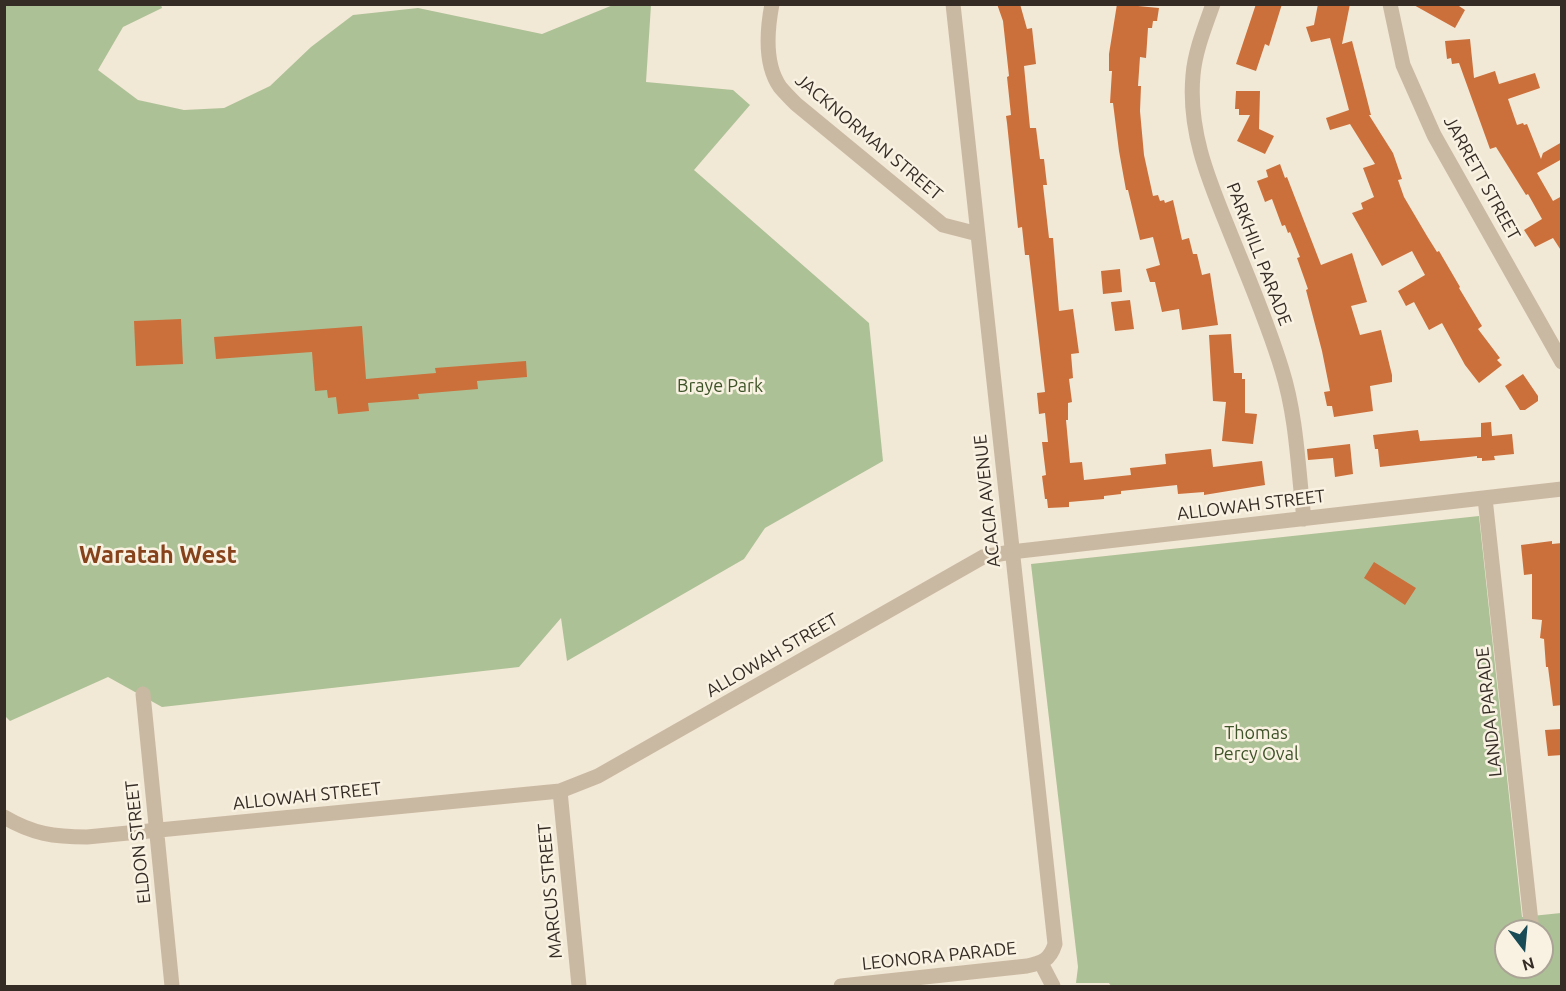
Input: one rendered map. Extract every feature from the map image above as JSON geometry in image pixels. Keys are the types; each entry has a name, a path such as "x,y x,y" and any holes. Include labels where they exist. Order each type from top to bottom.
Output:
{"street":[{"name":"JACKNORMAN STREET","path":"772,4 768,28 771,67 779,86 796,104 943,225 978,234"},
{"name":"ACACIA AVENUE","path":"953,4 1054,936 1052,952 1041,963"},
{"name":"PARKHILL PARADE","path":"1213,4 1200,41 1193,75 1194,117 1203,165 1268,328 1282,371 1290,403 1304,519"},
{"name":"JARRETT STREET","path":"1390,4 1403,65 1434,135 1562,362"},
{"name":"ALLOWAH STREET","path":"4,817 24,828 55,837 87,837 561,791 598,776 983,557 1562,489"},
{"name":"LANDA PARADE","path":"1485,498 1531,919"},
{"name":"ELDON STREET","path":"143,694 172,987"},
{"name":"MARCUS STREET","path":"561,791 579,987"},
{"name":"LEONORA PARADE","path":"841,987 1041,963"},
{"path":"1041,963 1053,987"}],"green space":[{"name":"Braye Park","path":"5,5 161,5 162,8 123,27 98,70 138,100 184,110 224,108 270,86 311,47 353,15 418,8 542,34 613,5 651,5 646,82 733,90 750,105 694,170 869,323 883,461 765,528 744,559 567,661 561,618 519,667 162,707 108,677 10,721 5,716"},
{"name":"Thomas Percy Oval","path":"1479,516 1522,917 1561,913 1561,986 1111,986 1109,983 1076,983 1078,967 1031,564"}],"building":[{"path":"997,4 1020,4 1027,29 1032,28 1036,64 1024,66 1030,128 1036,128 1040,159 1044,159 1047,185 1043,185 1049,238 1053,238 1059,311 1073,309 1079,353 1071,354 1073,378 1069,379 1072,402 1068,403 1068,420 1066,420 1070,463 1082,462 1084,480 1131,475 1130,468 1166,464 1165,454 1211,449 1213,467 1262,461 1265,485 1204,495 1204,492 1178,494 1177,485 1121,491 1121,494 1104,496 1104,499 1069,502 1069,507 1048,508 1042,476 1046,475 1042,442 1048,442 1045,413 1039,414 1037,393 1045,392 1029,255 1025,255 1022,227 1018,228 1006,116 1011,115 1007,77 1009,76 1003,21"},
{"path":"1117,4 1159,8 1157,21 1153,21 1152,28 1148,28 1146,58 1140,57 1138,86 1141,86 1140,111 1144,155 1153,196 1158,195 1160,201 1164,200 1165,203 1173,200 1182,240 1189,238 1193,254 1197,254 1202,275 1210,273 1218,325 1182,330 1179,309 1162,312 1155,282 1150,282 1146,269 1160,265 1153,237 1140,240 1128,190 1126,190 1113,103 1110,103 1112,71 1109,71 1109,54"},
{"path":"1256,4 1282,4 1269,46 1265,44 1256,71 1236,64"},
{"path":"1318,4 1350,4 1342,44 1352,41 1371,115 1369,115 1393,153 1402,179 1398,180 1404,197 1437,252 1439,251 1482,326 1478,329 1500,358 1497,360 1502,365 1479,383 1465,365 1442,323 1429,330 1414,302 1406,306 1398,291 1425,275 1412,251 1382,266 1352,213 1363,209 1361,203 1374,197 1363,168 1375,164 1350,124 1330,130 1326,118 1349,110 1330,38 1311,42 1306,27 1314,25"},
{"path":"1412,4 1456,4 1465,10 1455,28"},
{"path":"1470,39 1474,78 1495,71 1499,84 1535,73 1540,88 1508,99 1517,125 1527,124 1541,159 1543,153 1562,142 1562,159 1537,173 1553,201 1562,196 1562,252 1553,238 1535,247 1524,230 1542,219 1496,147 1490,149 1459,63 1452,64 1451,58 1447,59 1445,41"},
{"path":"1236,91 1260,91 1259,129 1274,136 1265,154 1237,141 1250,115 1239,115 1239,109 1235,109"},
{"path":"1280,164 1321,265 1352,253 1367,302 1351,306 1360,335 1381,330 1392,382 1370,386 1373,411 1334,417 1332,406 1327,406 1324,392 1330,391 1306,290 1308,289 1297,258 1300,257 1290,232 1288,233 1285,225 1282,226 1272,199 1265,202 1257,181 1268,177 1266,170"},
{"path":"1120,269 1122,292 1103,294 1101,271"},
{"path":"1130,300 1134,329 1115,331 1111,302"},
{"path":"181,319 183,364 136,366 134,321"},
{"path":"362,326 366,379 436,373 435,368 526,361 527,377 477,381 478,389 418,394 419,399 368,403 369,411 338,414 336,397 328,398 327,390 315,391 312,352 216,359 214,337"},
{"path":"1231,334 1234,373 1242,373 1242,379 1245,379 1245,413 1257,414 1253,444 1222,441 1226,402 1213,401 1209,335"},
{"path":"1523,374 1538,396 1538,401 1525,410 1520,410 1505,386"},
{"path":"1491,422 1492,436 1512,434 1514,454 1494,456 1495,460 1482,461 1482,458 1477,458 1477,456 1380,467 1378,449 1375,449 1373,435 1418,430 1420,441 1481,437 1481,423"},
{"path":"1350,444 1353,474 1335,477 1333,458 1308,460 1307,449"},
{"path":"1552,541 1552,544 1562,543 1562,705 1553,706 1544,639 1540,638 1542,620 1532,619 1532,574 1524,575 1521,545"},
{"path":"1374,562 1416,588 1405,605 1364,578"},
{"path":"1562,729 1562,755 1548,756 1545,730"}],"district":[{"name":"Waratah West","path":"158,555"}]}
